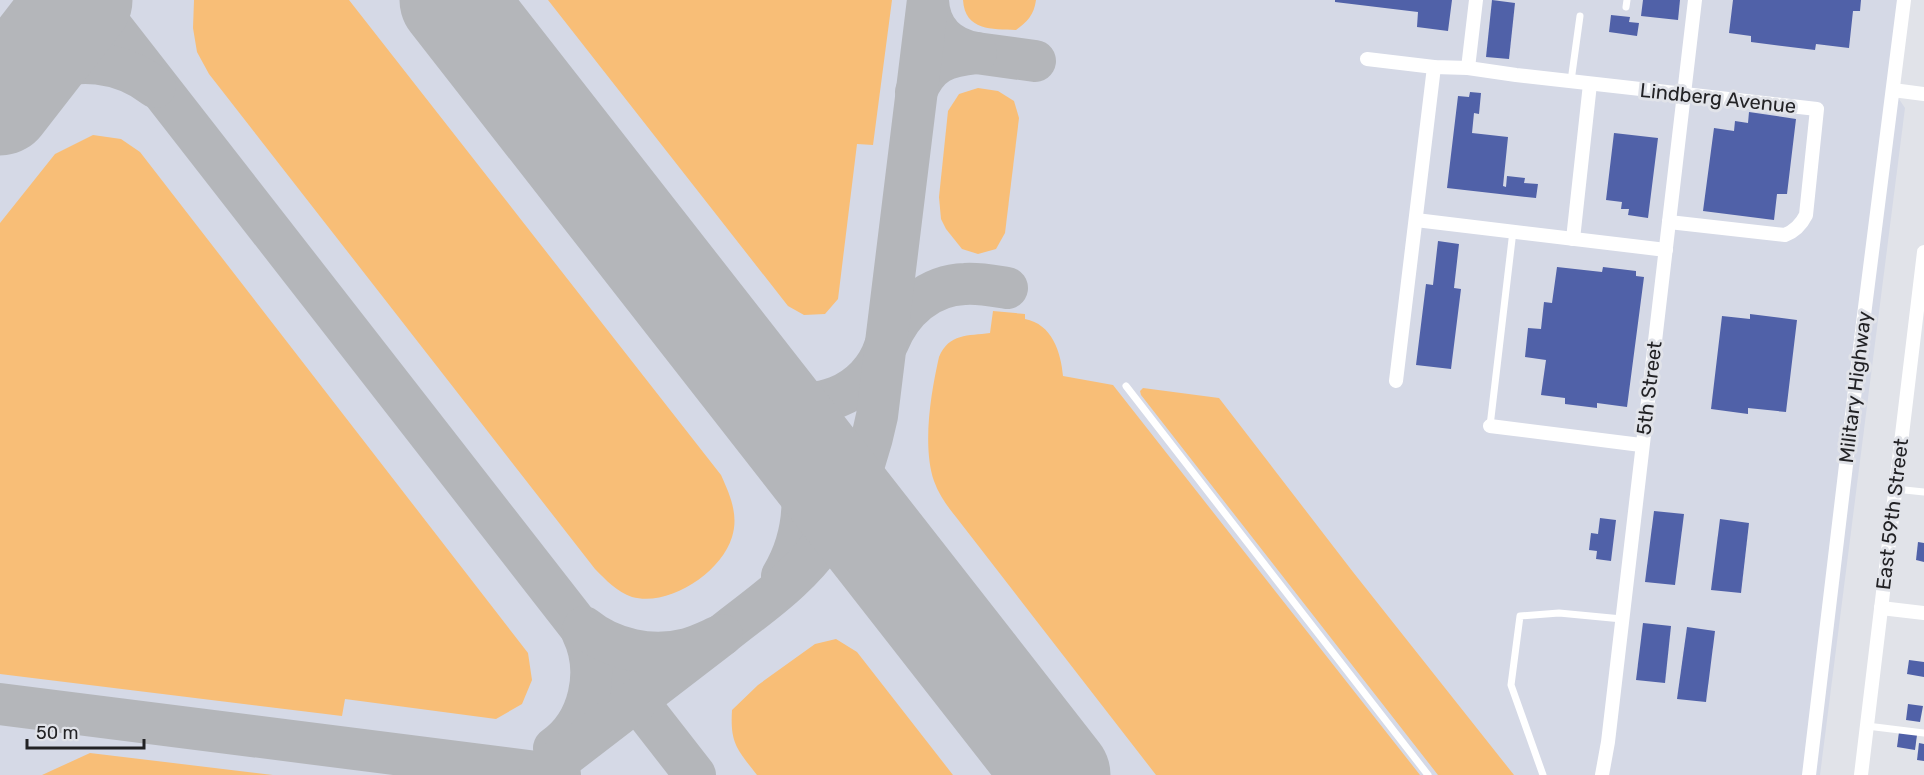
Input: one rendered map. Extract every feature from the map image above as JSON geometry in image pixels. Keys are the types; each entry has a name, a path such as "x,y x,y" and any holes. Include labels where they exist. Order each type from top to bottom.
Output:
{"street":[{"path":"1468,68 1476,0"},
{"name":"5th Street","path":"1602,775 1608,742 1641,445 1695,0"},
{"name":"Military Highway","path":"1809,775 1904,0"},
{"name":"Lindberg Avenue","path":"1367,58 1817,109 1806,215 1802,223 1785,235 1669,222"},
{"path":"1396,381 1434,67"},
{"path":"1573,239 1590,84"},
{"path":"1893,90 1924,94"},
{"path":"1416,220 1666,250"},
{"name":"East 59th Street","path":"1861,775 1924,254"},
{"path":"1910,371 1924,373"},
{"path":"1490,426 1641,445"},
{"path":"1881,608 1924,613"}],"lane":[{"path":"1571,81 1580,16"},
{"path":"1490,426 1513,231"},
{"path":"1126,386 1428,775"},
{"path":"1896,489 1924,492"},
{"path":"1543,775 1511,685 1520,616 1559,613 1622,619"},
{"path":"1867,726 1924,733"}],"shaded area":[{"path":"0,0 1904,0 1893,90 1905,108 1820,775 0,775"},
{"path":"194,0 349,0 721,475 734,513 734,529 726,550 705,574 677,592 646,599 632,597 621,592 595,569 209,74 197,52 193,28"},
{"path":"548,0 892,0 873,145 857,144 838,299 825,314 804,315 788,306"},
{"path":"963,0 1036,0 1029,18 1016,30 989,28 974,23 965,10"},
{"path":"978,88 998,91 1014,101 1019,118 1005,233 996,249 978,254 962,249 946,229 941,219 939,197 948,111 959,94"},
{"path":"93,135 121,139 140,152 528,653 532,680 522,704 496,719 345,699 342,716 0,674 0,223 55,154"},
{"path":"993,311 1025,314 1025,319 1042,327 1057,349 1063,376 1113,385 1420,775 1156,775 949,509 934,481 930,467 928,436 933,386 939,357 948,344 960,337 990,333"},
{"path":"1143,388 1219,398 1514,775 1438,775 1141,395 1140,391"},
{"path":"836,639 857,652 953,775 757,775 736,746 732,731 732,710 758,685 815,644"},
{"path":"90,753 273,775 42,775"}],"building":[{"path":"1335,0 1452,0 1448,31 1417,27 1418,12 1335,2"},
{"path":"1492,0 1515,3 1509,59 1486,57"},
{"path":"1643,0 1680,0 1678,20 1641,16"},
{"path":"1733,0 1861,0 1860,11 1853,11 1849,48 1816,44 1815,50 1751,42 1751,36 1729,33"},
{"path":"1611,15 1630,17 1629,22 1639,23 1637,36 1609,32"},
{"path":"1470,92 1481,93 1479,114 1474,113 1472,133 1508,137 1503,186 1506,187 1507,176 1525,178 1524,183 1538,184 1536,198 1447,188 1458,96 1469,97"},
{"path":"1749,112 1796,119 1787,194 1777,194 1774,220 1703,211 1714,128 1734,131 1735,121 1748,123"},
{"path":"1614,133 1658,138 1648,218 1628,215 1629,209 1621,209 1622,202 1606,200"},
{"path":"1438,241 1459,244 1454,288 1461,289 1451,369 1416,365 1426,284 1433,285"},
{"path":"1557,267 1602,272 1603,267 1636,271 1636,276 1644,277 1627,407 1597,403 1597,408 1565,404 1565,398 1541,395 1546,360 1525,357 1528,328 1541,329 1544,302 1552,303"},
{"path":"1750,314 1797,320 1786,412 1748,408 1748,414 1711,409 1722,316 1750,319"},
{"path":"1654,511 1684,514 1675,585 1645,582"},
{"path":"1600,518 1616,520 1611,561 1596,559 1597,551 1589,550 1591,533 1598,534"},
{"path":"1720,519 1749,523 1741,593 1711,590"},
{"path":"1918,542 1924,543 1924,562 1916,560"},
{"path":"1643,623 1671,626 1665,683 1636,680"},
{"path":"1687,627 1715,631 1706,702 1677,699"},
{"path":"1909,660 1924,662 1924,677 1907,674"},
{"path":"1908,704 1923,706 1920,722 1906,720"},
{"path":"1899,732 1917,735 1915,750 1897,747"},
{"path":"1919,743 1924,744 1924,761 1917,760"}],"taxiway":[{"path":"7,92 40,37 51,0"},
{"path":"91,0 695,775"},
{"path":"916,92 926,74 939,63 955,56 976,53 956,47 942,36 932,20 928,0"},
{"path":"722,635 790,580 822,545 847,505 865,462 877,416 928,0"},
{"path":"976,53 1035,61"},
{"path":"0,104 32,78 52,69 82,63 128,71 155,87"},
{"path":"888,343 900,320 928,294 952,285 970,284 1007,288"},
{"path":"782,576 791,559 801,523 802,485 798,466 784,431 727,352 762,387 785,399 802,403 820,402 853,389 877,363 885,346"},
{"path":"540,775 722,635 687,649 660,653 620,646 595,635 584,627"},
{"path":"554,748 576,725 589,695 591,663 582,632"},
{"path":"0,704 560,775"},
{"path":"1016,722 1034,749 1046,775"}],"runway":[{"path":"0,103 80,0"},
{"path":"452,0 1058,775"}]}
